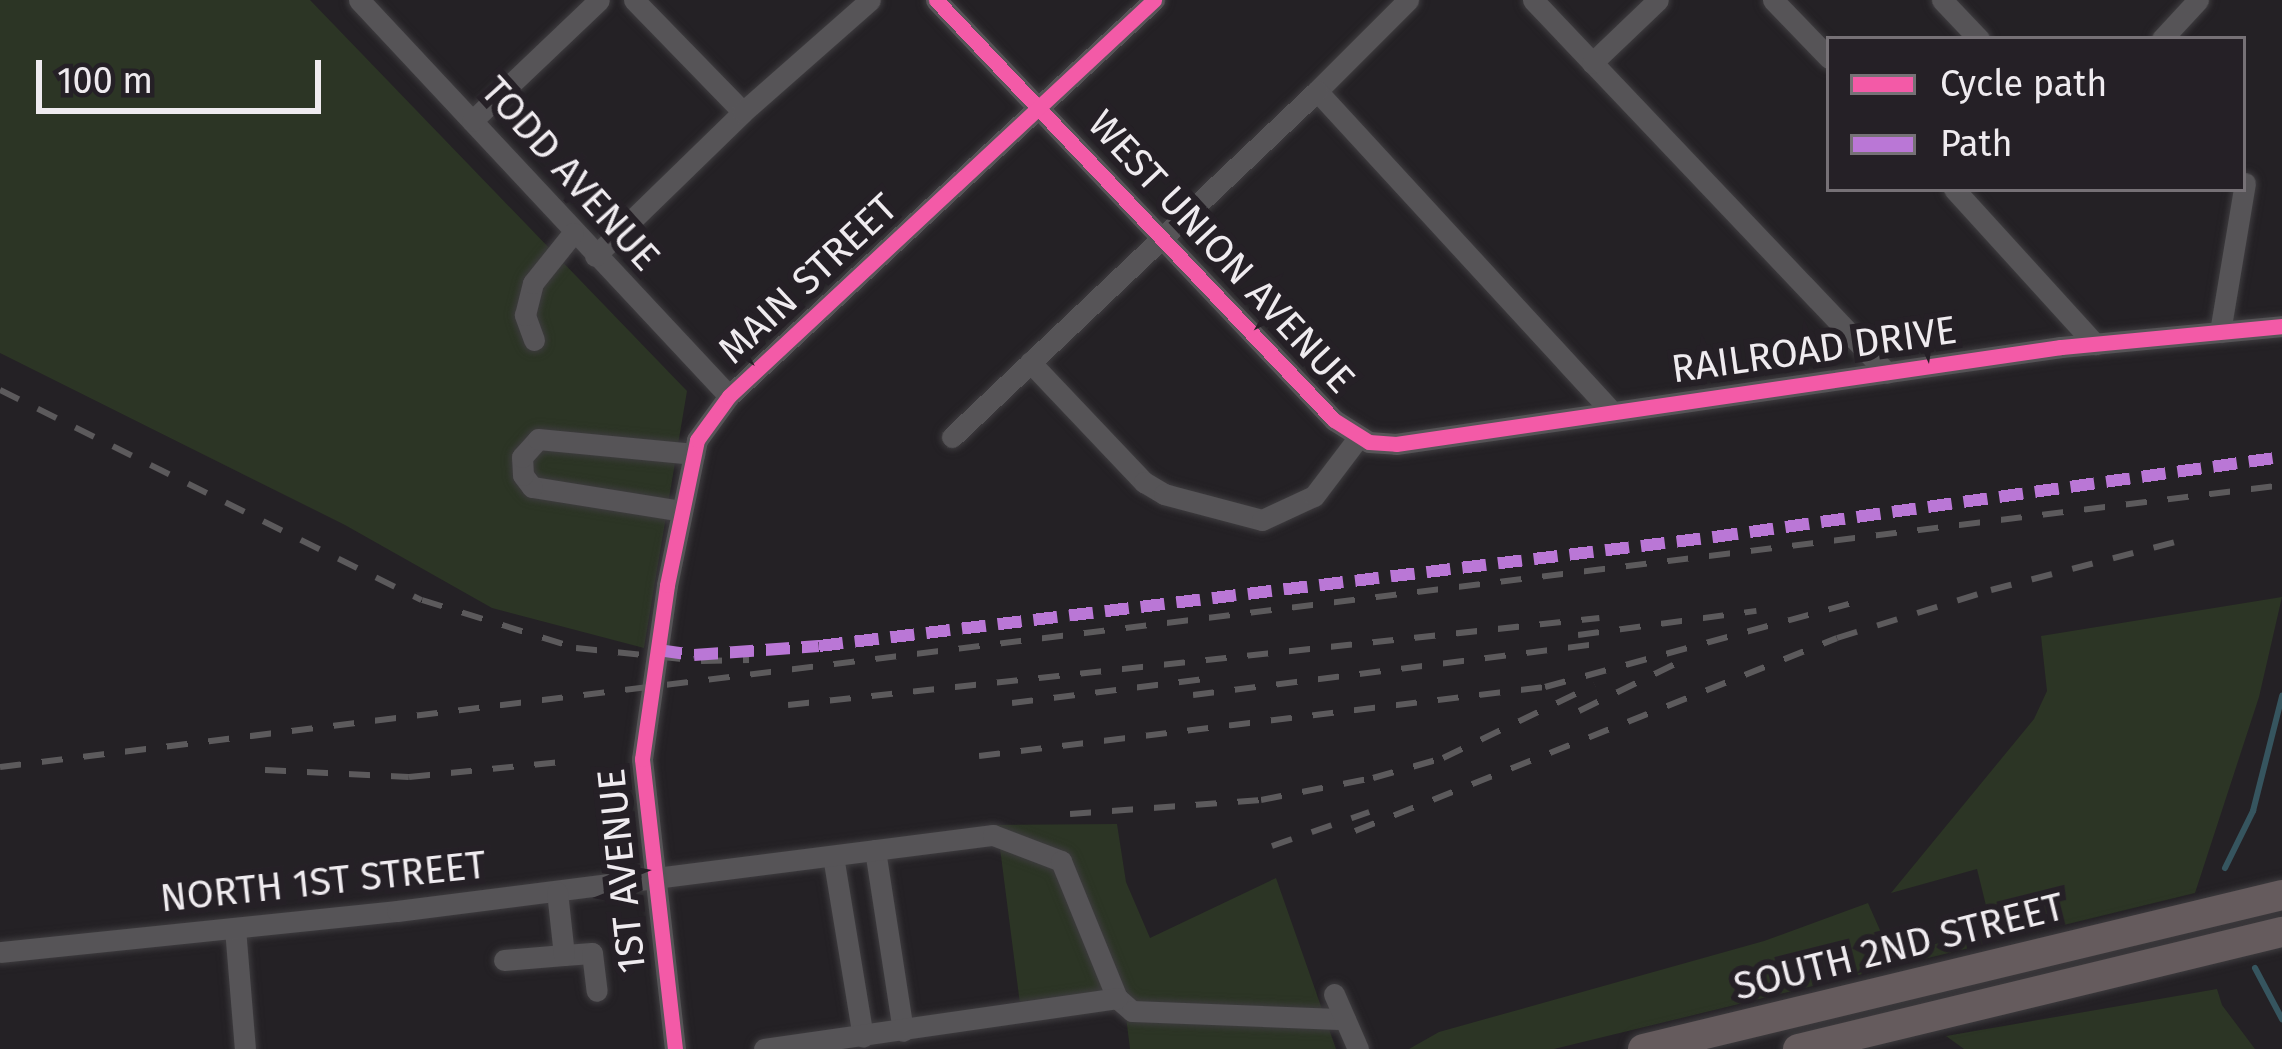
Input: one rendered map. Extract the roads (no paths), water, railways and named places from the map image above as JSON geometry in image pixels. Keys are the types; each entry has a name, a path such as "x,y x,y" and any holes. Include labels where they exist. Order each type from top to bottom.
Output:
{"highway":[{"name":"SOUTH 2ND STREET","path":"1643,1049 2282,896"},
{"name":"SOUTH 2ND STREET","path":"1798,1049 2282,932"}],"street":[{"name":"TODD AVENUE","path":"359,0 729,396"},
{"path":"472,122 599,0"},
{"path":"634,0 743,112"},
{"path":"595,256 743,112 870,0"},
{"name":"WEST UNION AVENUE","path":"936,0 1160,238 1358,438"},
{"name":"MAIN STREET","path":"652,687 697,440 729,396 1154,0"},
{"path":"952,437 1408,0"},
{"path":"1533,0 1887,373"},
{"path":"1592,63 1658,0"},
{"path":"1773,0 1826,55"},
{"path":"1942,0 1976,36"},
{"path":"2165,36 2198,0"},
{"path":"1317,91 1612,412"},
{"path":"1957,192 2095,344"},
{"path":"2220,332 2244,192"},
{"path":"534,340 525,315 532,284 573,233"},
{"name":"RAILROAD DRIVE","path":"1358,438 1396,444 2095,344 2282,326"},
{"path":"1030,362 1144,482 1164,494 1262,520 1314,496 1358,438"},
{"path":"682,511 532,487 523,475 522,458 538,439 694,454"},
{"name":"1ST AVENUE","path":"652,687 642,759 675,1049"},
{"name":"NORTH 1ST STREET","path":"0,952 557,892 993,835 1061,861 1117,998"},
{"path":"874,850 903,1030"},
{"path":"833,856 863,1037"},
{"path":"557,892 564,955"},
{"path":"235,928 245,1049"},
{"path":"505,961 592,953 597,991"},
{"path":"1334,994 1358,1049"},
{"path":"764,1049 1117,998 1132,1011 1346,1019"}],"waterway":[{"path":"2225,868 2253,811 2282,696"},
{"path":"2255,968 2282,1019"}],"railway":[{"path":"0,390 422,600 576,648 701,661 749,660"},
{"path":"0,767 2282,485"},
{"path":"1355,831 1837,638 1991,590 2183,540"},
{"path":"979,756 1545,687 1867,599"},
{"path":"1578,635 1756,611"},
{"path":"788,705 1599,618"},
{"path":"1193,695 1598,644"},
{"path":"1579,711 1687,658"},
{"path":"1012,703 1214,678"},
{"path":"1070,814 1261,800 1373,778 1443,758 1594,685"},
{"path":"265,770 409,777 561,762"},
{"path":"1272,846 1369,812"}]}
